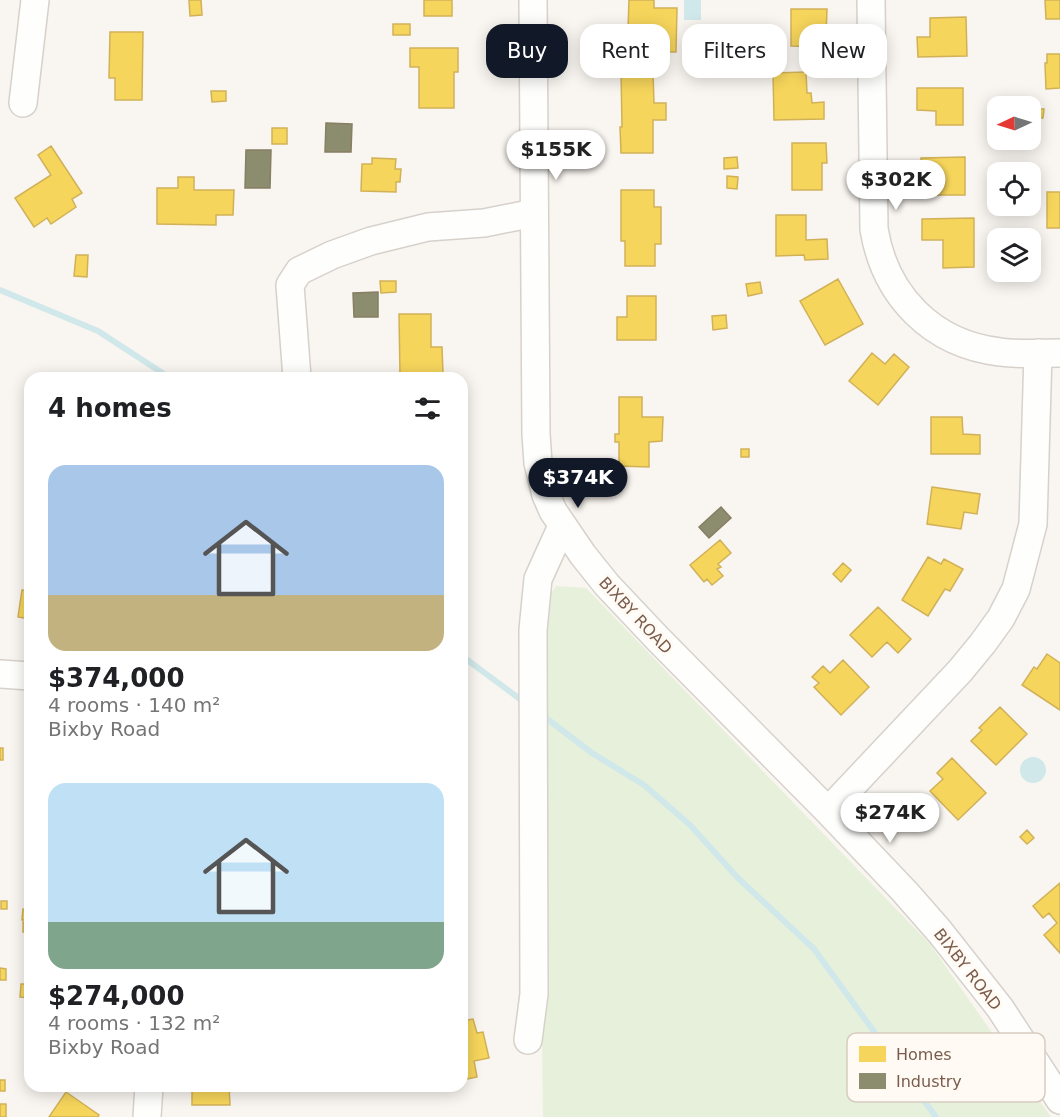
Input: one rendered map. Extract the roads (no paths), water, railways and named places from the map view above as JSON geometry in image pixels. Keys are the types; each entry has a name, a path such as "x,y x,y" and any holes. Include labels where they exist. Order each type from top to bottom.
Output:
{"street":[{"path":"23,103 35,0"},
{"name":"BIXBY ROAD","path":"533,0 534,403 538,463 546,495 562,526 614,593 905,892 1000,1008 1016,1033"},
{"path":"828,811 968,662 1001,618 1016,589 1033,524 1049,353 998,352 960,343 944,335 905,303 883,265 877,245 874,214 871,0"},
{"path":"297,372 291,285 299,271 332,255 382,238 428,227 484,223 534,213"},
{"path":"528,1040 534,994 533,630 538,579 562,526"},
{"path":"0,674 24,676"},
{"name":"BIXBY ROAD","path":"1045,1077 1060,1100"},
{"path":"147,1117 149,1092"}],"water":[{"path":"684,0 701,0 701,20 684,20"},
{"path":"1033,757 1042,761 1046,770 1042,779 1033,783 1024,779 1020,770 1024,761"}],"waterway":[{"path":"0,290 98,331 161,372"},
{"path":"468,660 524,702"},
{"path":"542,715 592,753 644,785 690,825 738,878 814,949 875,1033"},
{"path":"925,1102 936,1117"}]}
